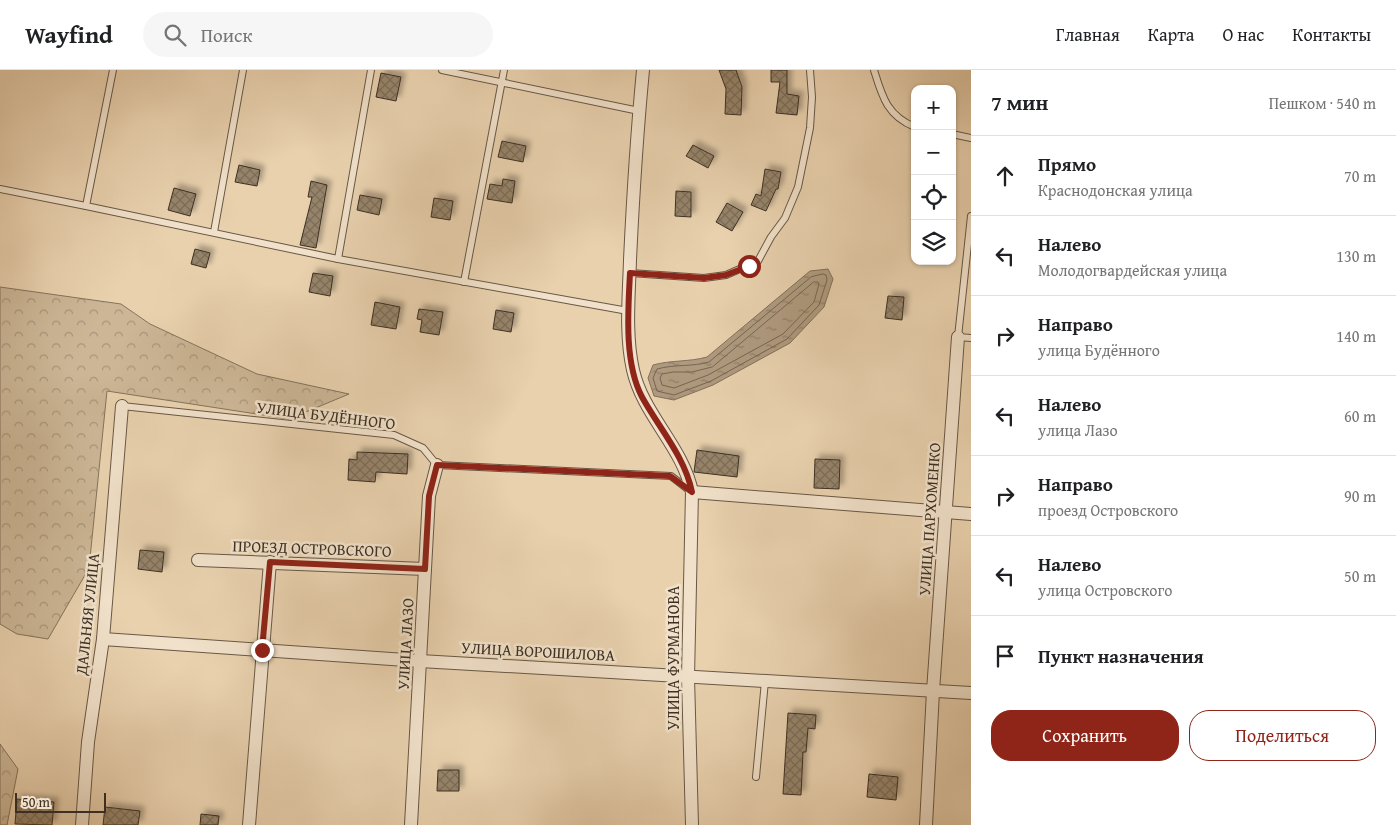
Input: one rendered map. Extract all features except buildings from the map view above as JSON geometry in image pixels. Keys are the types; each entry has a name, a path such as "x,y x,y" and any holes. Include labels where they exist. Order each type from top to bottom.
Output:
{"street":[{"name":"УЛИЦА ФУРМАНОВА","path":"643,70 633,189 628,310 632,369 641,396 685,469 692,492 688,677 692,825"},
{"name":"УЛИЦА ПАРХОМЕНКО","path":"926,825 945,512 964,337"},
{"name":"ДАЛЬНЯЯ УЛИЦА","path":"82,825 88,742 103,639 122,406"},
{"name":"УЛИЦА ЛАЗО","path":"411,825 429,496 437,465"},
{"path":"692,492 971,514"},
{"name":"ПРОЕЗД ОСТРОВСКОГО","path":"198,560 425,569"},
{"path":"249,825 270,562"},
{"name":"УЛИЦА ВОРОШИЛОВА","path":"103,639 688,677 971,693"}],"lane":[{"path":"86,206 113,70"},
{"path":"214,232 243,70"},
{"path":"338,259 372,70"},
{"path":"442,70 639,110"},
{"path":"464,282 504,70"},
{"path":"630,273 704,278 726,275 758,261 771,237 785,218 798,187 810,128 812,97 810,70"},
{"path":"874,70 881,92 892,114 911,125"},
{"path":"956,135 971,138"},
{"path":"0,189 338,259 628,310"},
{"name":"УЛИЦА ПАРХОМЕНКО","path":"964,337 971,216"},
{"name":"УЛИЦА БУДЁННОГО","path":"122,406 394,435 423,448 437,465"},
{"path":"437,465 670,476 692,492"},
{"path":"756,777 765,681"}],"green space":[{"path":"0,287 121,304 150,324 257,374 349,394 289,419 107,391 89,568 48,639 17,634 0,624"},
{"path":"0,744 18,769 7,825 0,825"}],"water":[{"path":"828,269 833,279 824,307 790,343 713,385 674,400 654,396 648,378 653,365 707,357 810,271"}],"route":[{"path":"262,650 270,562 425,569 429,496 437,465 670,476 692,492 685,469 641,396 632,369 628,310 630,273 704,278 726,275 749,266"}]}
